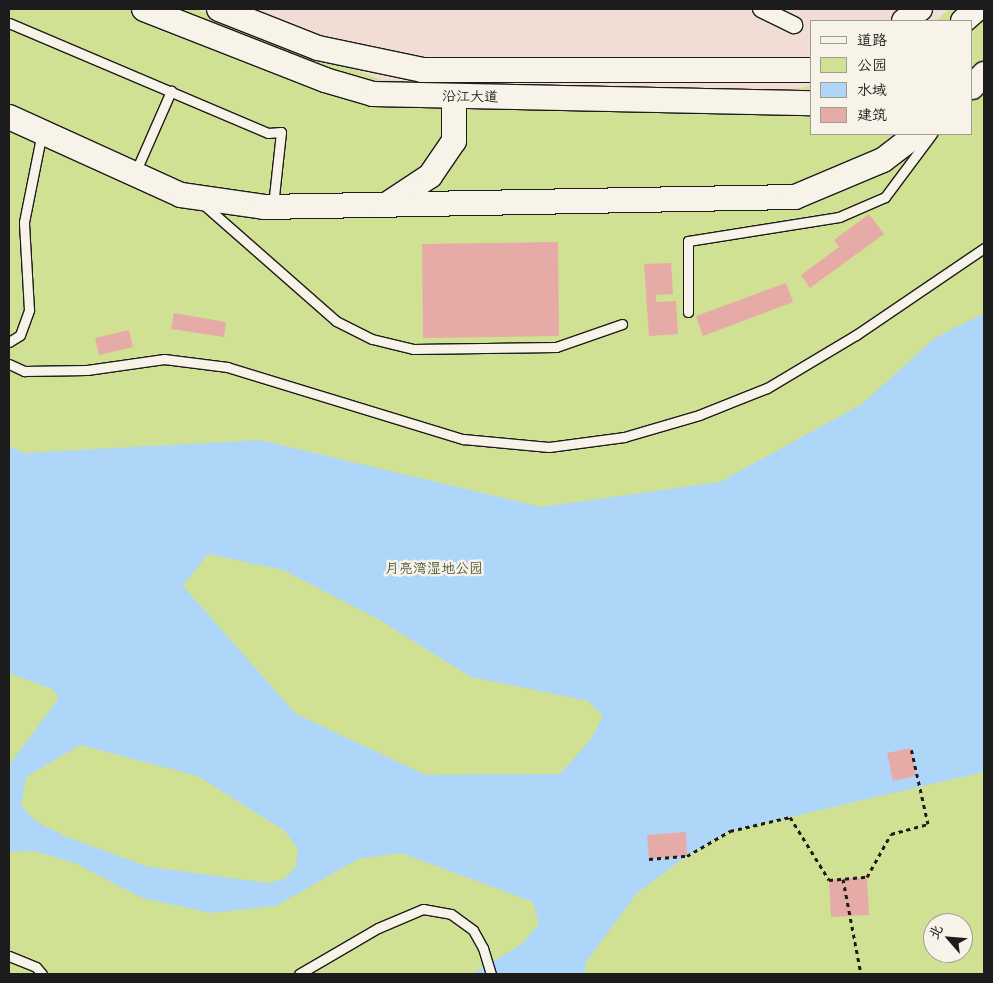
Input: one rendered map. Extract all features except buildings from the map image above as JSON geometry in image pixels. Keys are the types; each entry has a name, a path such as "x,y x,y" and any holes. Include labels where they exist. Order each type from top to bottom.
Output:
{"main road":[{"name":"沿江大道","path":"144,9 325,80 373,94 810,103"},
{"name":"沿江大道","path":"219,9 318,48 422,70 810,70"},
{"path":"905,20 920,9"},
{"path":"964,20 977,9"},
{"path":"973,85 984,74"},
{"path":"386,205 430,176 454,141 454,96"},
{"path":"9,117 182,195 273,207 795,197 883,160 916,135"}],"street":[{"path":"761,9 794,25"}],"lane":[{"path":"9,23 268,132 282,132 273,207"},
{"path":"135,173 171,91"},
{"path":"9,342 20,335 28,310 24,222 42,132"},
{"path":"688,312 688,241 847,214 885,197 931,135"},
{"path":"196,197 336,321 372,338 413,349 556,348 622,324"},
{"path":"9,364 24,371 87,370 164,360 227,367 463,439 548,447 624,437 699,414 766,388 856,335 984,248"},
{"path":"299,974 378,928 424,909 451,914 473,930 483,948 491,974"},
{"path":"9,956 36,967 42,974"}],"path":[{"path":"649,859 687,856 730,830 790,817 829,880 867,877 891,834 928,824 911,748"},
{"path":"843,879 861,974"}],"green space":[{"name":"月亮湾湿地公园","path":"9,9 196,9 382,80 750,96 810,86 810,135 973,135 973,20 937,20 949,9 984,9 984,974 9,974"}],"water":[{"path":"984,313 984,772 730,831 687,856 637,893 587,961 584,974 471,974 521,945 539,924 533,902 401,853 358,859 276,906 211,913 142,898 77,864 34,851 9,852 9,765 59,698 52,689 9,673 9,446 24,453 260,440 541,507 720,482 862,404 935,338","holes":["208,554 283,570 378,619 471,677 588,701 603,716 591,739 560,774 426,775 296,714 183,586","80,745 198,776 285,831 298,849 296,867 286,878 270,883 149,867 67,837 37,822 21,806 26,777"]}]}
